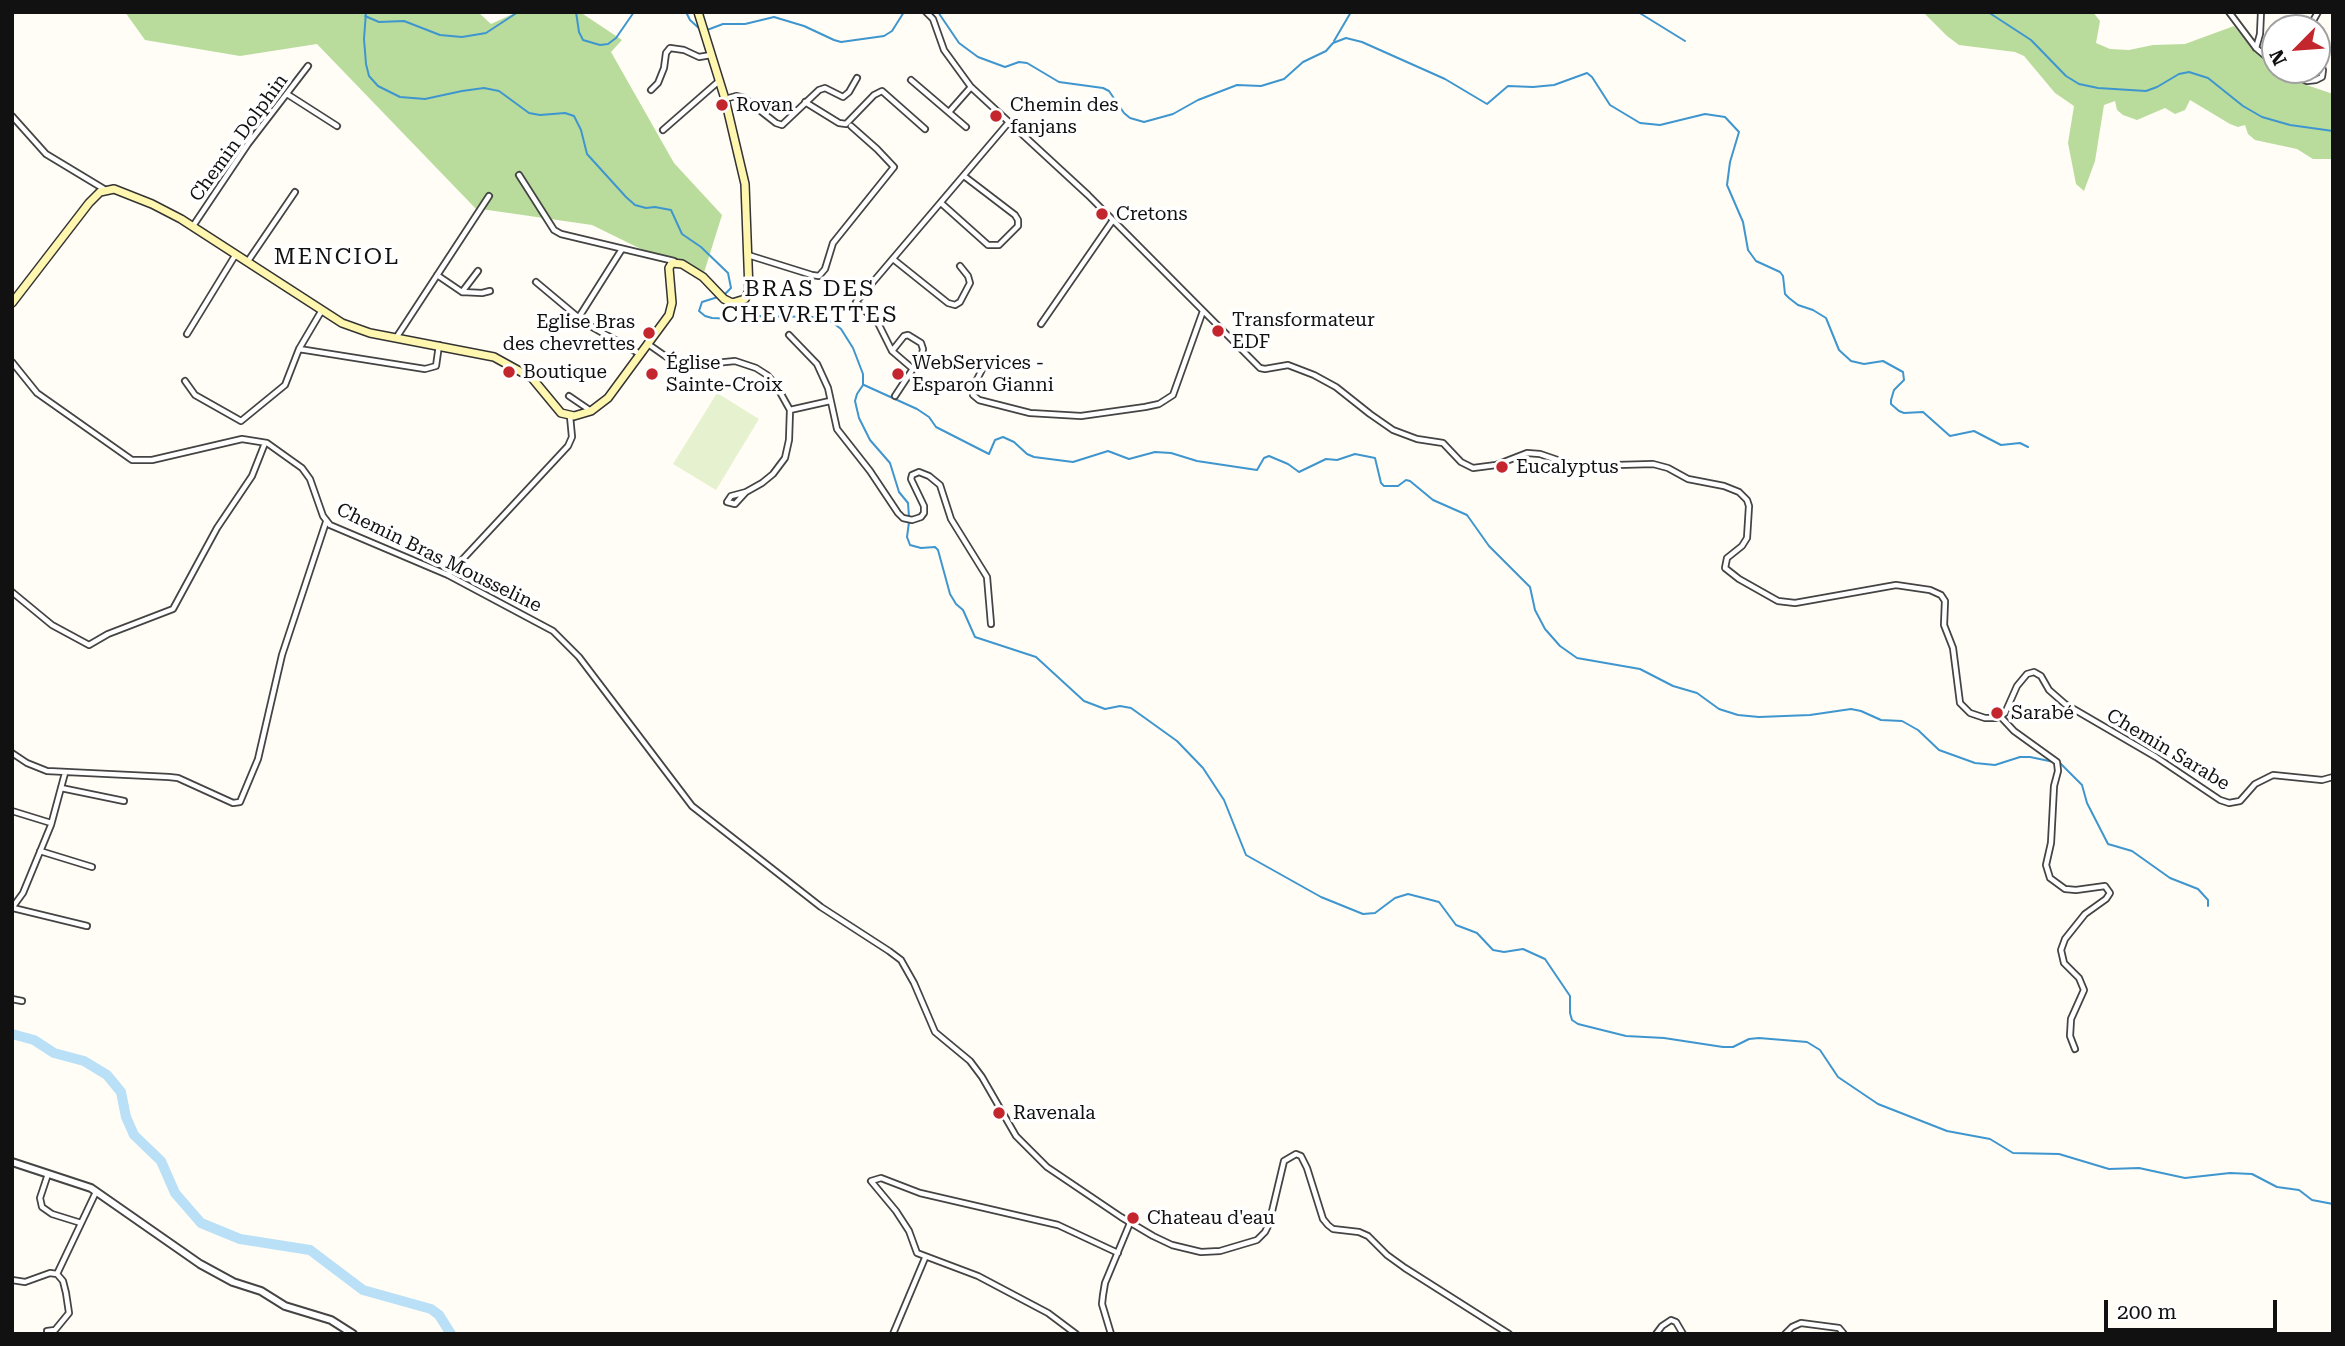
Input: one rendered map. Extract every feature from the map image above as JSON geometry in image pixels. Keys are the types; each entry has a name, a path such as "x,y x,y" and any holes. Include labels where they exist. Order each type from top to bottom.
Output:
{"main road":[{"path":"12,303 89,203 104,189 114,189 152,204 193,226 322,310 355,328 494,357 524,372 541,387 556,409 570,416 591,411 608,398 670,311 669,268 672,263 679,262 711,285 724,299 736,304 747,296 750,274 745,184 725,99 698,12"}],"street":[{"path":"926,12 933,19 944,50 971,88 1113,220 1260,368 1288,366 1314,375 1336,387 1393,430 1417,439 1443,443 1466,466 1473,468 1496,465 1527,453 1540,454 1593,470 1617,464 1653,464 1668,468 1688,480 1724,486 1739,492 1749,506 1748,538 1727,558 1725,568 1779,601 1796,603 1896,585 1941,595 1945,601 1944,625 1953,649 1959,703 1970,713 1984,718 2000,716 2014,731 2057,762 2051,843 2046,865 2050,878 2065,889 2105,886 2110,893 2085,914 2065,939 2061,950 2064,963 2083,982 2084,990 2071,1018 2070,1036 2075,1049"},
{"path":"2230,12 2261,52"},
{"path":"2256,48 2262,12"},
{"path":"651,90 658,83 666,53 670,48 684,50 699,57 711,55"},
{"name":"Chemin Dolphin","path":"193,226 307,66"},
{"path":"725,99 736,96 744,98 780,125 789,121 805,102 825,88 843,97 857,78"},
{"path":"911,80 966,127"},
{"path":"663,130 719,81"},
{"path":"949,112 971,88"},
{"path":"805,102 839,123 846,124 876,93 882,91 925,129"},
{"path":"287,94 337,126"},
{"path":"12,116 46,154 104,189"},
{"path":"913,369 892,351 878,323 856,302 1009,122"},
{"path":"747,254 818,276 825,269 832,243 894,167 851,127"},
{"path":"519,175 554,230 573,238 679,262"},
{"path":"941,203 988,245 999,245 1018,226 1015,215 964,176"},
{"path":"248,261 295,192"},
{"path":"396,338 489,196"},
{"path":"1041,324 1113,220"},
{"path":"579,317 622,249"},
{"path":"187,334 237,253"},
{"path":"893,259 948,303 955,305 960,302 970,283 968,275 960,265"},
{"path":"462,292 478,271"},
{"path":"437,275 462,292 490,291"},
{"path":"536,282 579,317 640,354"},
{"path":"185,381 195,395 241,421 285,384 299,349 322,310"},
{"path":"986,362 973,387 973,395 979,400 1030,413 1081,416 1159,404 1173,395 1203,311"},
{"path":"789,335 817,364 828,388 834,421 839,432 904,518 916,520 924,513 924,506 911,479 912,475 919,472 940,485 951,519 987,577 991,624"},
{"path":"892,351 906,335 921,343 922,355 895,396"},
{"path":"647,343 680,363 696,365 735,361 757,368 776,385 790,410 789,440 785,458 773,474 746,492"},
{"path":"299,349 425,369 436,366 439,345"},
{"path":"12,362 37,394 132,460 145,462 242,439 265,443 242,494 217,528 173,609 108,634 89,645 52,625 12,592"},
{"path":"569,396 591,411"},
{"path":"790,410 830,401"},
{"path":"448,575 568,446 572,437 570,416"},
{"name":"Chemin Bras Mousseline","path":"265,443 302,468 310,479 326,522 448,575 538,621 567,644 692,806 821,907 901,961 914,983 935,1032 970,1061 1016,1136 1047,1167 1130,1222 1172,1245 1201,1252 1220,1251 1257,1240 1265,1232 1284,1161 1296,1154 1301,1156 1307,1168 1323,1219 1328,1225 1334,1229 1359,1232 1368,1236 1405,1268 1509,1334"},
{"path":"12,753 37,767 65,773 178,778 233,803 240,802 258,759 282,655 326,522"},
{"name":"Chemin Sarabe","path":"2000,716 2005,713 2017,686 2027,674 2034,672 2041,676 2049,690 2066,704 2155,757 2220,800 2229,803 2240,801 2255,784 2273,775 2322,780 2333,777"},
{"path":"65,773 40,851 20,899 12,908 88,926"},
{"path":"61,788 124,801"},
{"path":"12,811 51,822"},
{"path":"40,851 92,867"},
{"path":"12,999 22,1001"},
{"path":"12,1162 96,1191 176,1249 233,1282 261,1291 293,1310 331,1320 353,1334"},
{"path":"48,1174 40,1198 42,1207 52,1214 81,1223"},
{"path":"1076,1334 1048,1313 978,1276 925,1258 915,1250 909,1231 897,1211 871,1181 881,1178 920,1194 1058,1225 1118,1253"},
{"path":"57,1274 96,1191"},
{"path":"1111,1334 1101,1304 1105,1283 1130,1222"},
{"path":"893,1334 925,1258"},
{"path":"12,1280 25,1282 50,1273 57,1274"},
{"path":"47,1331 55,1330 69,1313 66,1293 57,1274"},
{"path":"1656,1334 1671,1320 1676,1322 1683,1334"},
{"path":"1784,1334 1801,1323 1839,1328 1844,1334"}],"green space":[{"path":"125,12 478,12 491,24 517,12 580,12 622,40 611,52 674,163 722,215 702,279 592,225 481,209 478,211 317,44 240,56 145,40"},
{"path":"1923,12 2093,12 2100,21 2096,43 2110,49 2129,50 2153,45 2185,44 2234,26 2261,57 2261,84 2304,84 2333,94 2333,159 2313,159 2297,149 2255,140 2248,134 2245,125 2238,127 2230,124 2190,100 2185,110 2175,114 2165,108 2137,120 2117,110 2115,101 2104,105 2095,161 2084,191 2076,184 2068,143 2074,106 2055,93 2024,56 2015,52 1959,45"},
{"path":"717,393 759,419 716,490 673,464"}],"waterway":[{"name":"BRAS DES CHEVRETTES","path":"366,12 366,64 369,76 378,86 400,97 425,99 484,88 499,91 529,113 565,113 574,116 587,154 626,197 635,205 671,210 682,234 701,247 728,273 731,288 723,296"},
{"path":"365,16 379,22 404,21 440,35 462,37 486,33 518,12"},
{"path":"576,12 583,40 600,45 608,44 616,38 634,12"},
{"path":"686,12 702,31"},
{"path":"707,30 723,24 745,24 774,17 841,42 884,36 892,31 904,12"},
{"path":"938,12 959,43 978,57 1005,67 1019,62 1027,63 1059,82 1103,88 1109,91 1130,118 1144,122 1173,114 1198,100 1237,85 1261,86 1284,79 1303,62 1346,38 1362,42 1445,79 1487,104 1508,86 1554,85 1587,73 1610,105 1640,123 1660,125 1705,114 1725,117 1739,132 1730,162 1727,185 1743,222 1748,250 1756,261 1780,272 1785,294 1798,305 1826,318 1839,350 1851,361 1864,364 1883,361 1903,372 1904,380 1894,390 1891,400 1891,404 1899,411 1923,412 1950,436 1974,431 2001,445 2020,443 2028,447"},
{"path":"1334,41 1351,12"},
{"path":"1638,12 1685,41"},
{"path":"1988,12 2031,40 2066,76 2079,84 2146,91 2179,74 2189,72 2208,78 2243,106 2262,117 2290,125 2333,131"},
{"name":"BRAS DES CHEVRETTES","path":"718,297 702,302 699,311 712,318 815,317 832,322 841,329 853,348 863,374 863,385 855,401 859,418 870,440 890,463 899,492 908,503 909,517"},
{"path":"864,385 917,409 929,417 936,427 989,454 995,440 1003,437 1034,457 1073,462 1108,451 1129,459 1155,452 1257,470 1264,458 1269,456 1299,472 1326,459 1337,460 1355,454 1375,458 1384,486 1398,486 1406,480 1410,481 1433,500 1467,515 1489,546 1530,587 1535,610 1545,629 1560,646 1577,658 1640,669 1673,686 1697,693 1719,709 1738,715 1810,715 1851,709 1881,720 1902,721 1918,730 1939,750 1975,763 1995,765 2020,757 2054,762"},
{"name":"BRAS DES CHEVRETTES","path":"909,522 907,537 910,545 921,548 935,547 938,550 950,594 963,610 975,637 1036,657 1084,701 1105,709 1120,706 1131,708 1177,741 1203,768 1224,800 1246,855 1321,897 1363,914 1375,913 1395,898 1408,894 1439,902 1456,925 1477,933 1493,950 1504,952 1523,949 1545,959 1570,996 1570,1013 1572,1020 1578,1024 1626,1036 1664,1038 1723,1047 1733,1047 1749,1039 1759,1038 1807,1042 1820,1050 1838,1077 1878,1104 1947,1131 1990,1139 2013,1153 2059,1154 2109,1169 2139,1168 2185,1178 2230,1173 2252,1174 2277,1187 2299,1190 2312,1200 2333,1204"},
{"path":"2060,763 2082,785 2087,803 2108,844 2132,851 2170,878 2198,889 2208,900 2208,906"},
{"path":"12,1034 34,1040 54,1053 84,1061 107,1075 121,1092 126,1117 134,1135 161,1161 175,1193 201,1223 240,1239 310,1250 363,1290 431,1309 439,1315 451,1334"}],"place":[{"name":"Rovan","path":"722,105"},
{"name":"Chemin des fanjans","path":"996,116"},
{"name":"Cretons","path":"1102,214"},
{"name":"Transformateur EDF","path":"1218,331"},
{"name":"Eglise Bras des chevrettes","path":"649,333"},
{"name":"Boutique","path":"509,372"},
{"name":"Église Sainte-Croix","path":"652,374"},
{"name":"WebServices - Esparon Gianni","path":"898,374"},
{"name":"Eucalyptus","path":"1502,467"},
{"name":"Sarabé","path":"1997,713"},
{"name":"Ravenala","path":"999,1113"},
{"name":"Chateau d'eau","path":"1133,1218"}],"district":[{"name":"MENCIOL","path":"337,257"},
{"name":"BRAS DES CHEVRETTES","path":"810,302"}]}
